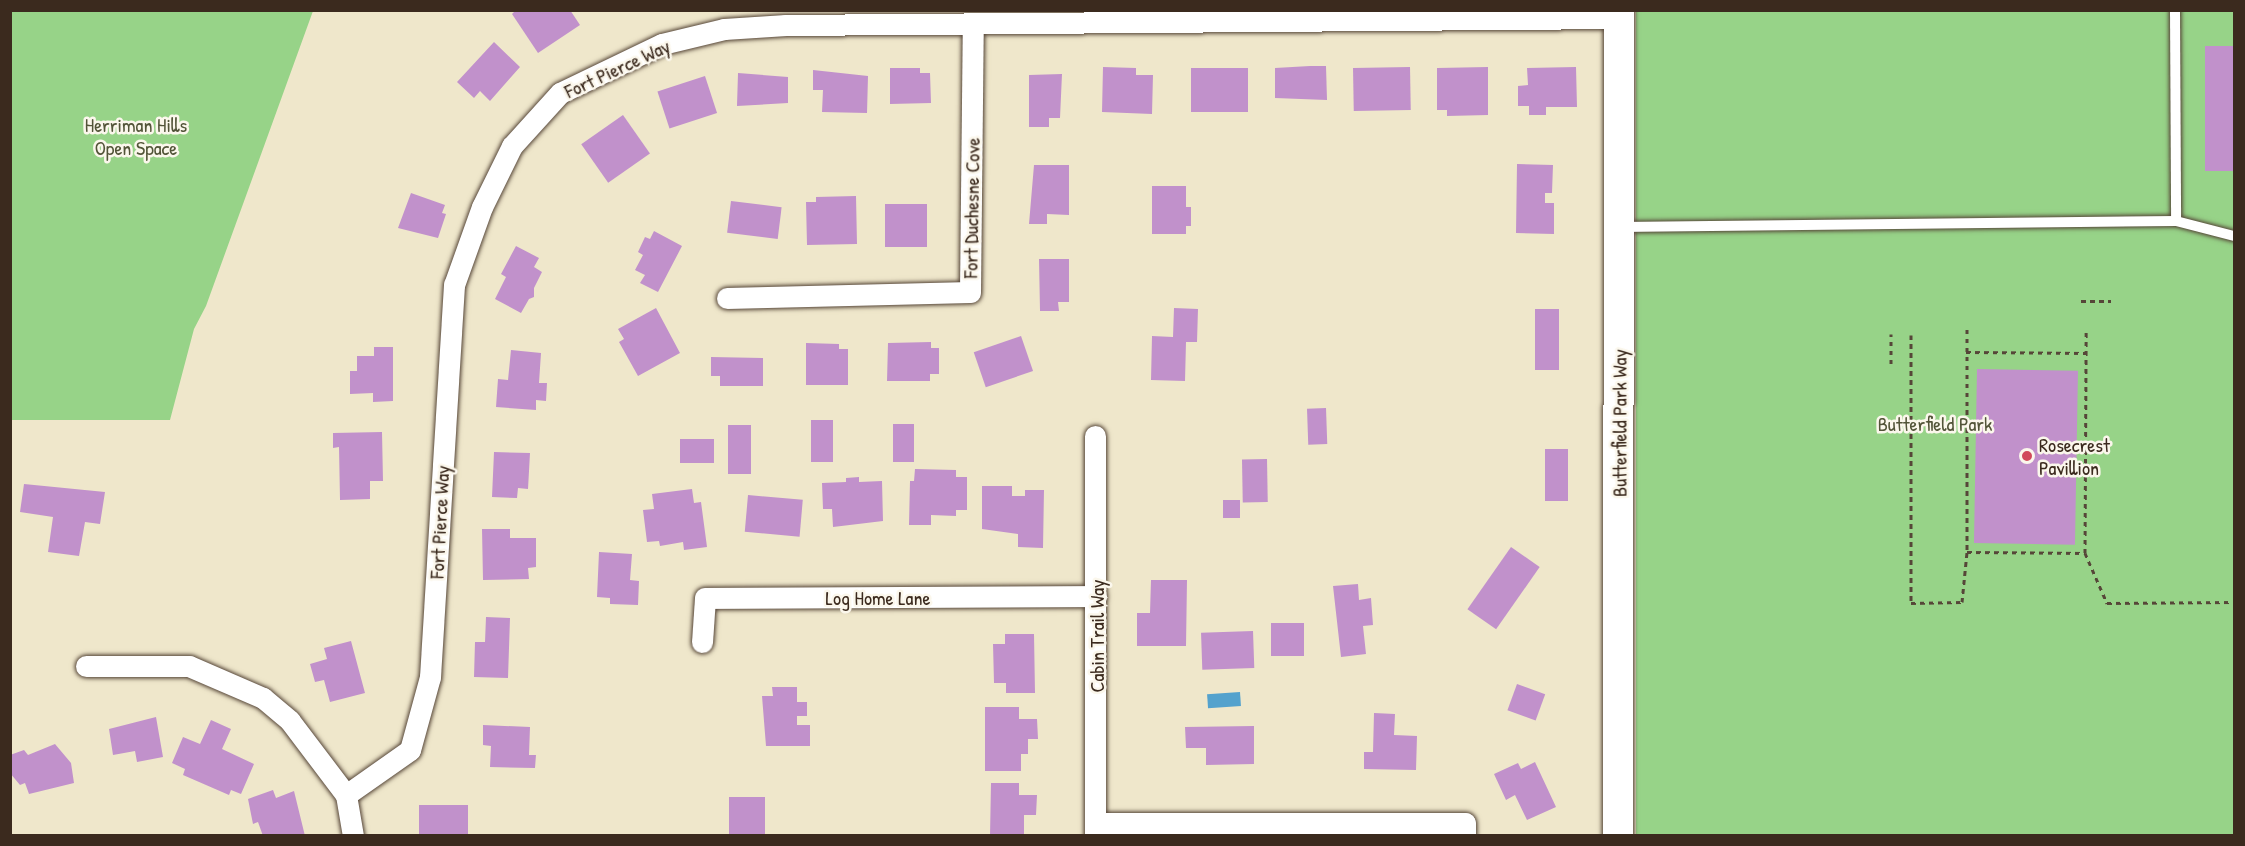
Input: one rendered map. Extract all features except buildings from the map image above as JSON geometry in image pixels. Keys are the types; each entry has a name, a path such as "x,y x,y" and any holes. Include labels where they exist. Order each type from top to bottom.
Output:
{"street":[{"name":"Fort Pierce Way","path":"346,795 410,750 430,677 454,285 482,207 512,146 560,93 662,44 724,29 786,25 1619,14"},
{"name":"Butterfield Park Way","path":"1618,836 1619,14"},
{"name":"Fort Duchesne Cove","path":"727,298 970,292 974,24"},
{"name":"Cabin Trail Way","path":"1095,436 1095,829"},
{"name":"Log Home Lane","path":"702,642 705,598 1096,596"},
{"path":"86,666 189,666 263,698 290,721 346,795 353,836"},
{"path":"1095,829 1465,829"}],"lane":[{"path":"2175,10 2176,221"},
{"path":"1619,227 2176,221 2235,236"}],"path":[{"path":"2081,301 2111,301"},
{"path":"1911,334 1911,603 1962,602 1967,552 1967,329"},
{"path":"2086,330 2085,553 2108,603 2235,602"},
{"path":"1891,334 1891,364"},
{"path":"1966,352 2086,353"},
{"path":"1967,552 2085,553"}],"green space":[{"name":"Herriman Hills Open Space","path":"11,10 313,11 206,306 194,329 170,420 11,420"},
{"name":"Butterfield Park","path":"1636,11 2234,11 2234,836 1636,836"}],"water":[{"path":"1240,692 1241,706 1208,708 1207,694"}],"place":[{"name":"Rosecrest Pavillion","path":"2027,456"}]}
